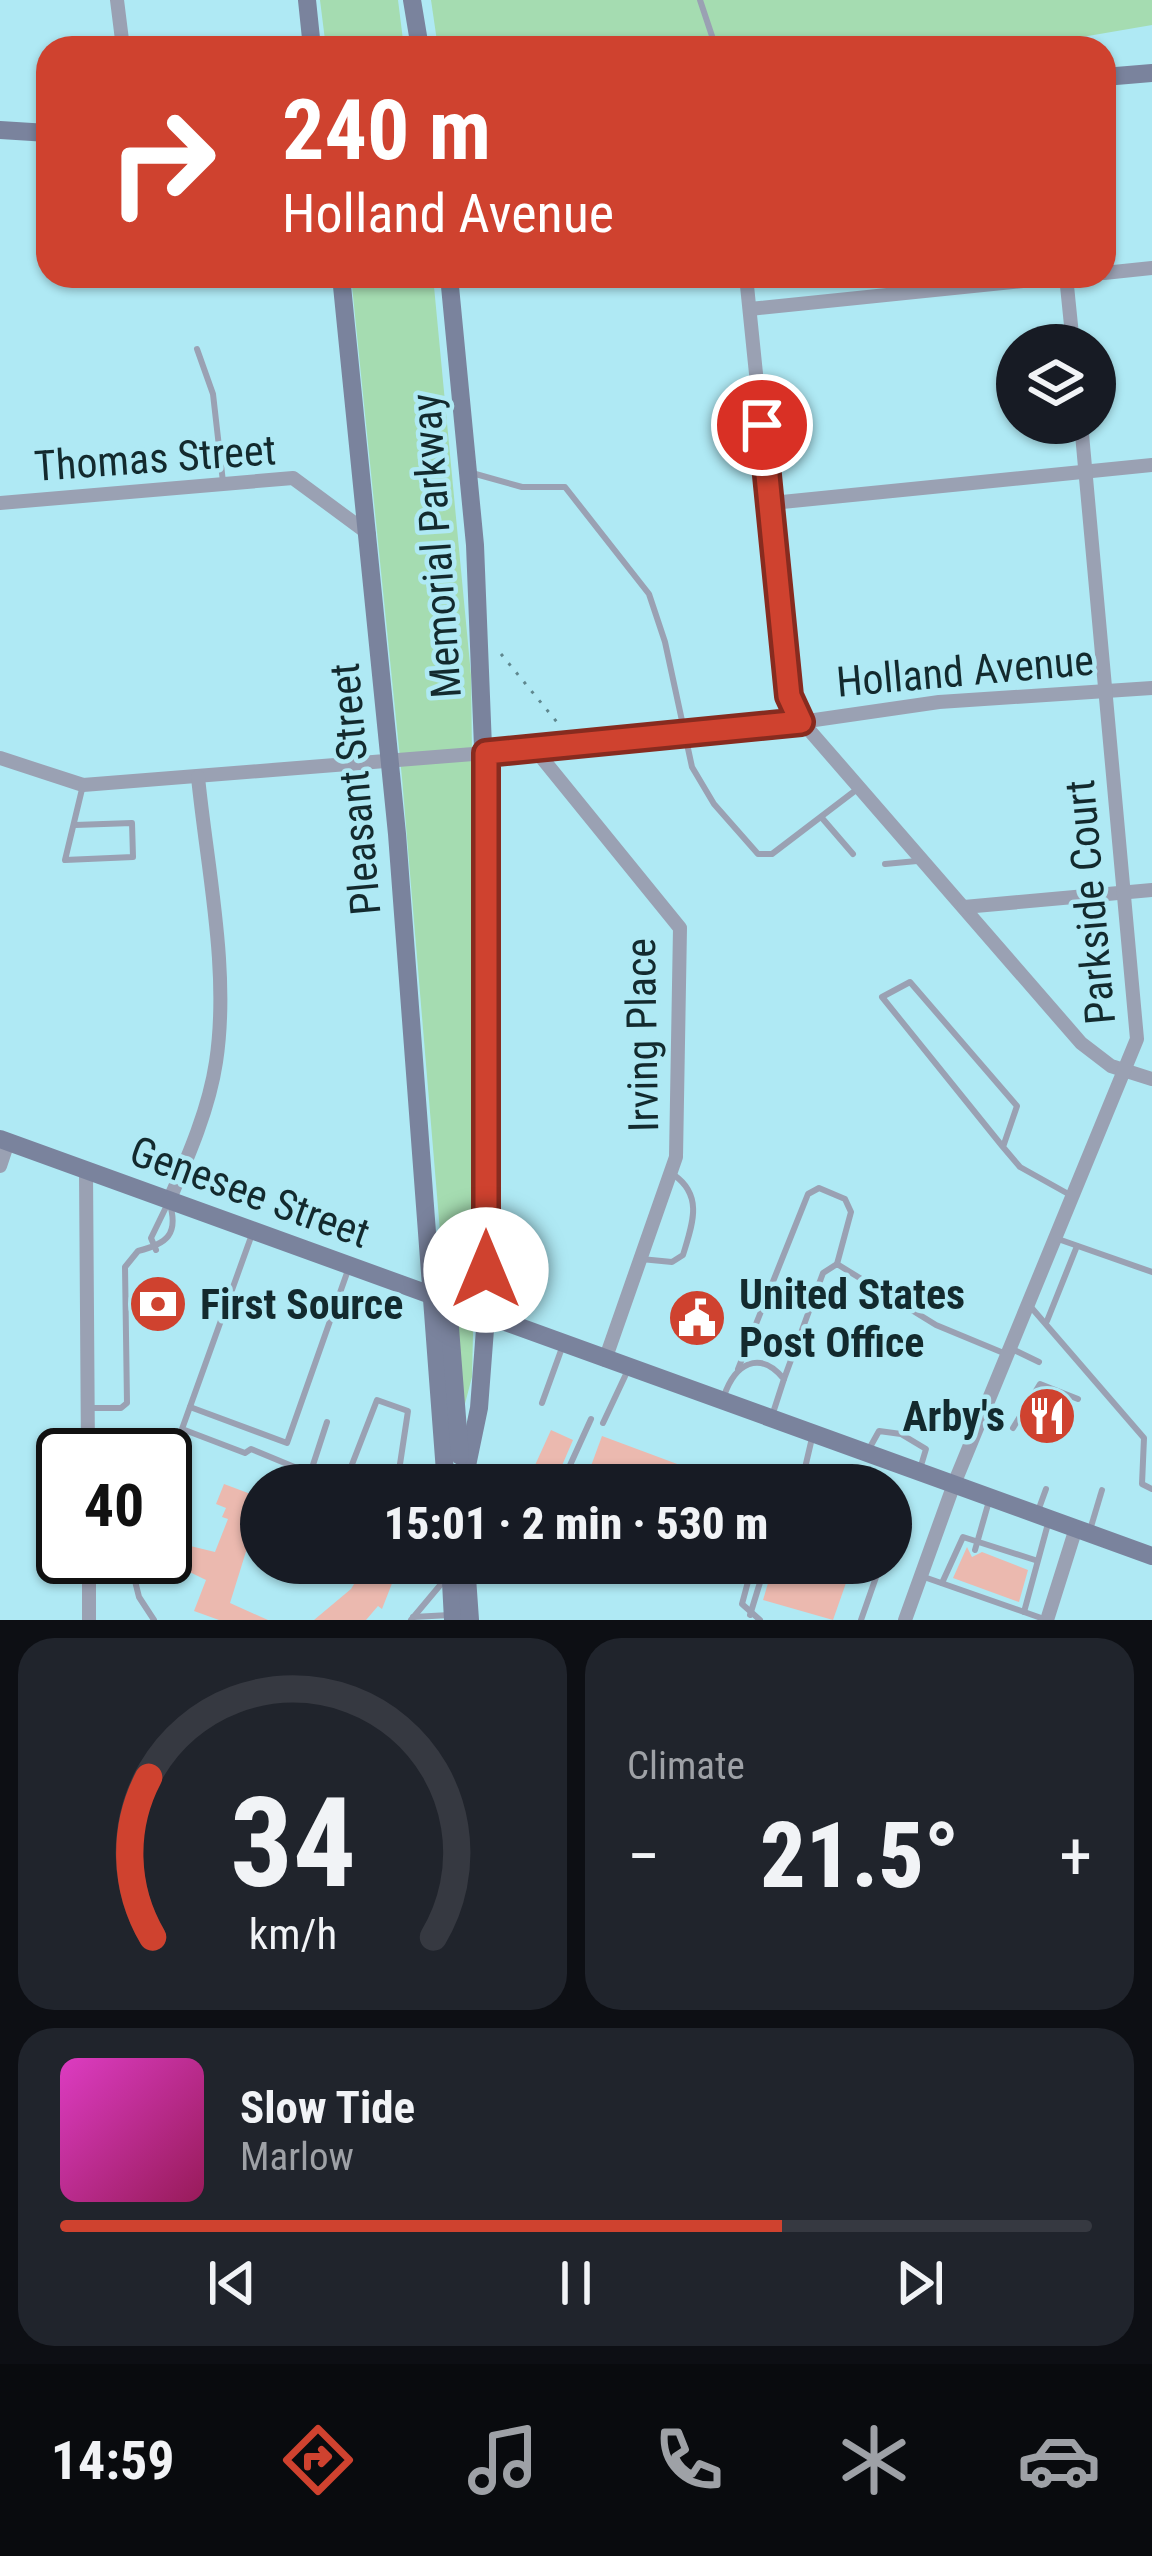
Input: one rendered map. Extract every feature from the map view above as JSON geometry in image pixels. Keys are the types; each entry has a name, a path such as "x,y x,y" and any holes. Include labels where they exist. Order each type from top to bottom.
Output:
{"street":[{"path":"117,0 122,36"},
{"path":"307,0 311,36"},
{"path":"412,0 418,36"},
{"path":"1116,76 1152,74"},
{"path":"0,130 36,132"},
{"path":"1116,272 1152,268"},
{"name":"Pleasant Street","path":"342,288 441,1300"},
{"name":"Memorial Parkway","path":"450,288 469,472 486,753 486,1316 479,1408 467,1464"},
{"path":"747,288 789,696 801,722 1095,1058 1152,1079"},
{"path":"750,309 952,288"},
{"path":"1069,288 1071,324"},
{"name":"Parkside Court","path":"905,1620 954,1484 1128,1071 1138,1020 1083,444"},
{"path":"772,503 1152,465"},
{"name":"Thomas Street","path":"0,503 293,478 369,534"},
{"name":"Holland Avenue","path":"0,758 83,785 486,753 801,722 872,708 1152,688"},
{"name":"Irving Place","path":"533,747 680,928 679,1132 671,1173 605,1360"},
{"path":"169,1201 211,1088 217,1057 215,949 198,777"},
{"path":"964,907 1152,890"},
{"path":"0,1166 4,1141"},
{"name":"Genesee Street","path":"4,1141 1152,1556"},
{"path":"86,1171 88,1428"},
{"path":"441,1300 445,1464"},
{"path":"441,1300 461,1464"},
{"path":"1047,1620 1082,1531"},
{"path":"89,1584 89,1620"},
{"path":"463,1584 465,1617"}],"lane":[{"path":"700,0 712,36"},
{"path":"197,350 213,394 223,482"},
{"path":"469,472 522,487 565,487 649,594 697,778 758,854 772,854 859,787"},
{"path":"75,825 133,823 134,856 69,864 65,854 83,785"},
{"path":"822,818 853,854"},
{"path":"885,864 922,860"},
{"path":"1003,1147 1017,1106 910,982 882,997 896,1013 1003,1147 1020,1168 1075,1198"},
{"path":"641,1258 672,1262 683,1256 696,1209 687,1184 671,1173"},
{"path":"722,1402 801,1209 808,1194 819,1188 845,1199 851,1212 837,1264 823,1273 770,1419"},
{"path":"156,1250 151,1238 169,1201"},
{"path":"88,1408 121,1408 127,1402 125,1267 139,1251 165,1244 174,1217 169,1201"},
{"path":"253,1232 182,1429 282,1464"},
{"path":"1058,1239 1152,1272"},
{"path":"1047,1321 1077,1246"},
{"path":"837,1264 936,1325 1039,1362"},
{"path":"190,1407 286,1443 350,1267"},
{"path":"1030,1306 1144,1438 1142,1484 1152,1489"},
{"path":"542,1402 563,1345"},
{"path":"738,1369 756,1360 769,1364 784,1379"},
{"path":"603,1423 628,1368"},
{"path":"1013,1428 1040,1384 1078,1399"},
{"path":"350,1464 377,1400 408,1411 402,1464"},
{"path":"571,1464 591,1419"},
{"path":"313,1464 327,1422"},
{"path":"868,1454 879,1431 901,1434 926,1449 919,1472"},
{"path":"803,1464 813,1434"},
{"path":"1024,1612 1039,1568 1035,1560 1046,1489"},
{"path":"1082,1531 1102,1490"},
{"path":"977,1546 990,1497"},
{"path":"942,1583 963,1537 1018,1560 1035,1560"},
{"path":"921,1576 963,1586 1047,1620"},
{"path":"136,1584 154,1620"},
{"path":"412,1619 419,1604 444,1584"},
{"path":"745,1584 742,1592 749,1615 760,1620"},
{"path":"749,1615 759,1584"},
{"path":"861,1620 874,1584"},
{"path":"412,1619 429,1612 465,1617"}],"path":[{"path":"501,654 561,727"},
{"path":"912,1529 919,1532"}],"green space":[{"path":"320,0 398,0 402,36 324,36"},
{"path":"431,0 1152,0 1152,25 1088,36 436,36"},
{"path":"352,288 434,288 471,675 477,1163 472,1377 457,1434 402,778"}],"building":[{"name":"Arby's","path":"1045,1394 1064,1402 1055,1440 1026,1429"},
{"path":"551,1430 573,1440 563,1464 536,1464"},
{"path":"602,1436 677,1464 592,1464"},
{"path":"224,1484 240,1490 240,1571 230,1603 268,1620 219,1620 194,1611 206,1580 192,1573 192,1546 215,1552 228,1519 222,1517 226,1508 216,1504"},
{"path":"967,1547 972,1557 982,1552 1028,1570 1019,1602 953,1578"},
{"path":"354,1584 392,1584 382,1609 378,1606 366,1620 314,1620"},
{"path":"768,1584 846,1584 833,1620 763,1600"}],"place":[{"name":"First Source","path":"158,1304"},
{"name":"United States Post Office","path":"697,1318"},
{"name":"Arby's","path":"1047,1416"}],"route":[{"path":"486,1270 486,753 801,722 789,696 762,425"}]}
